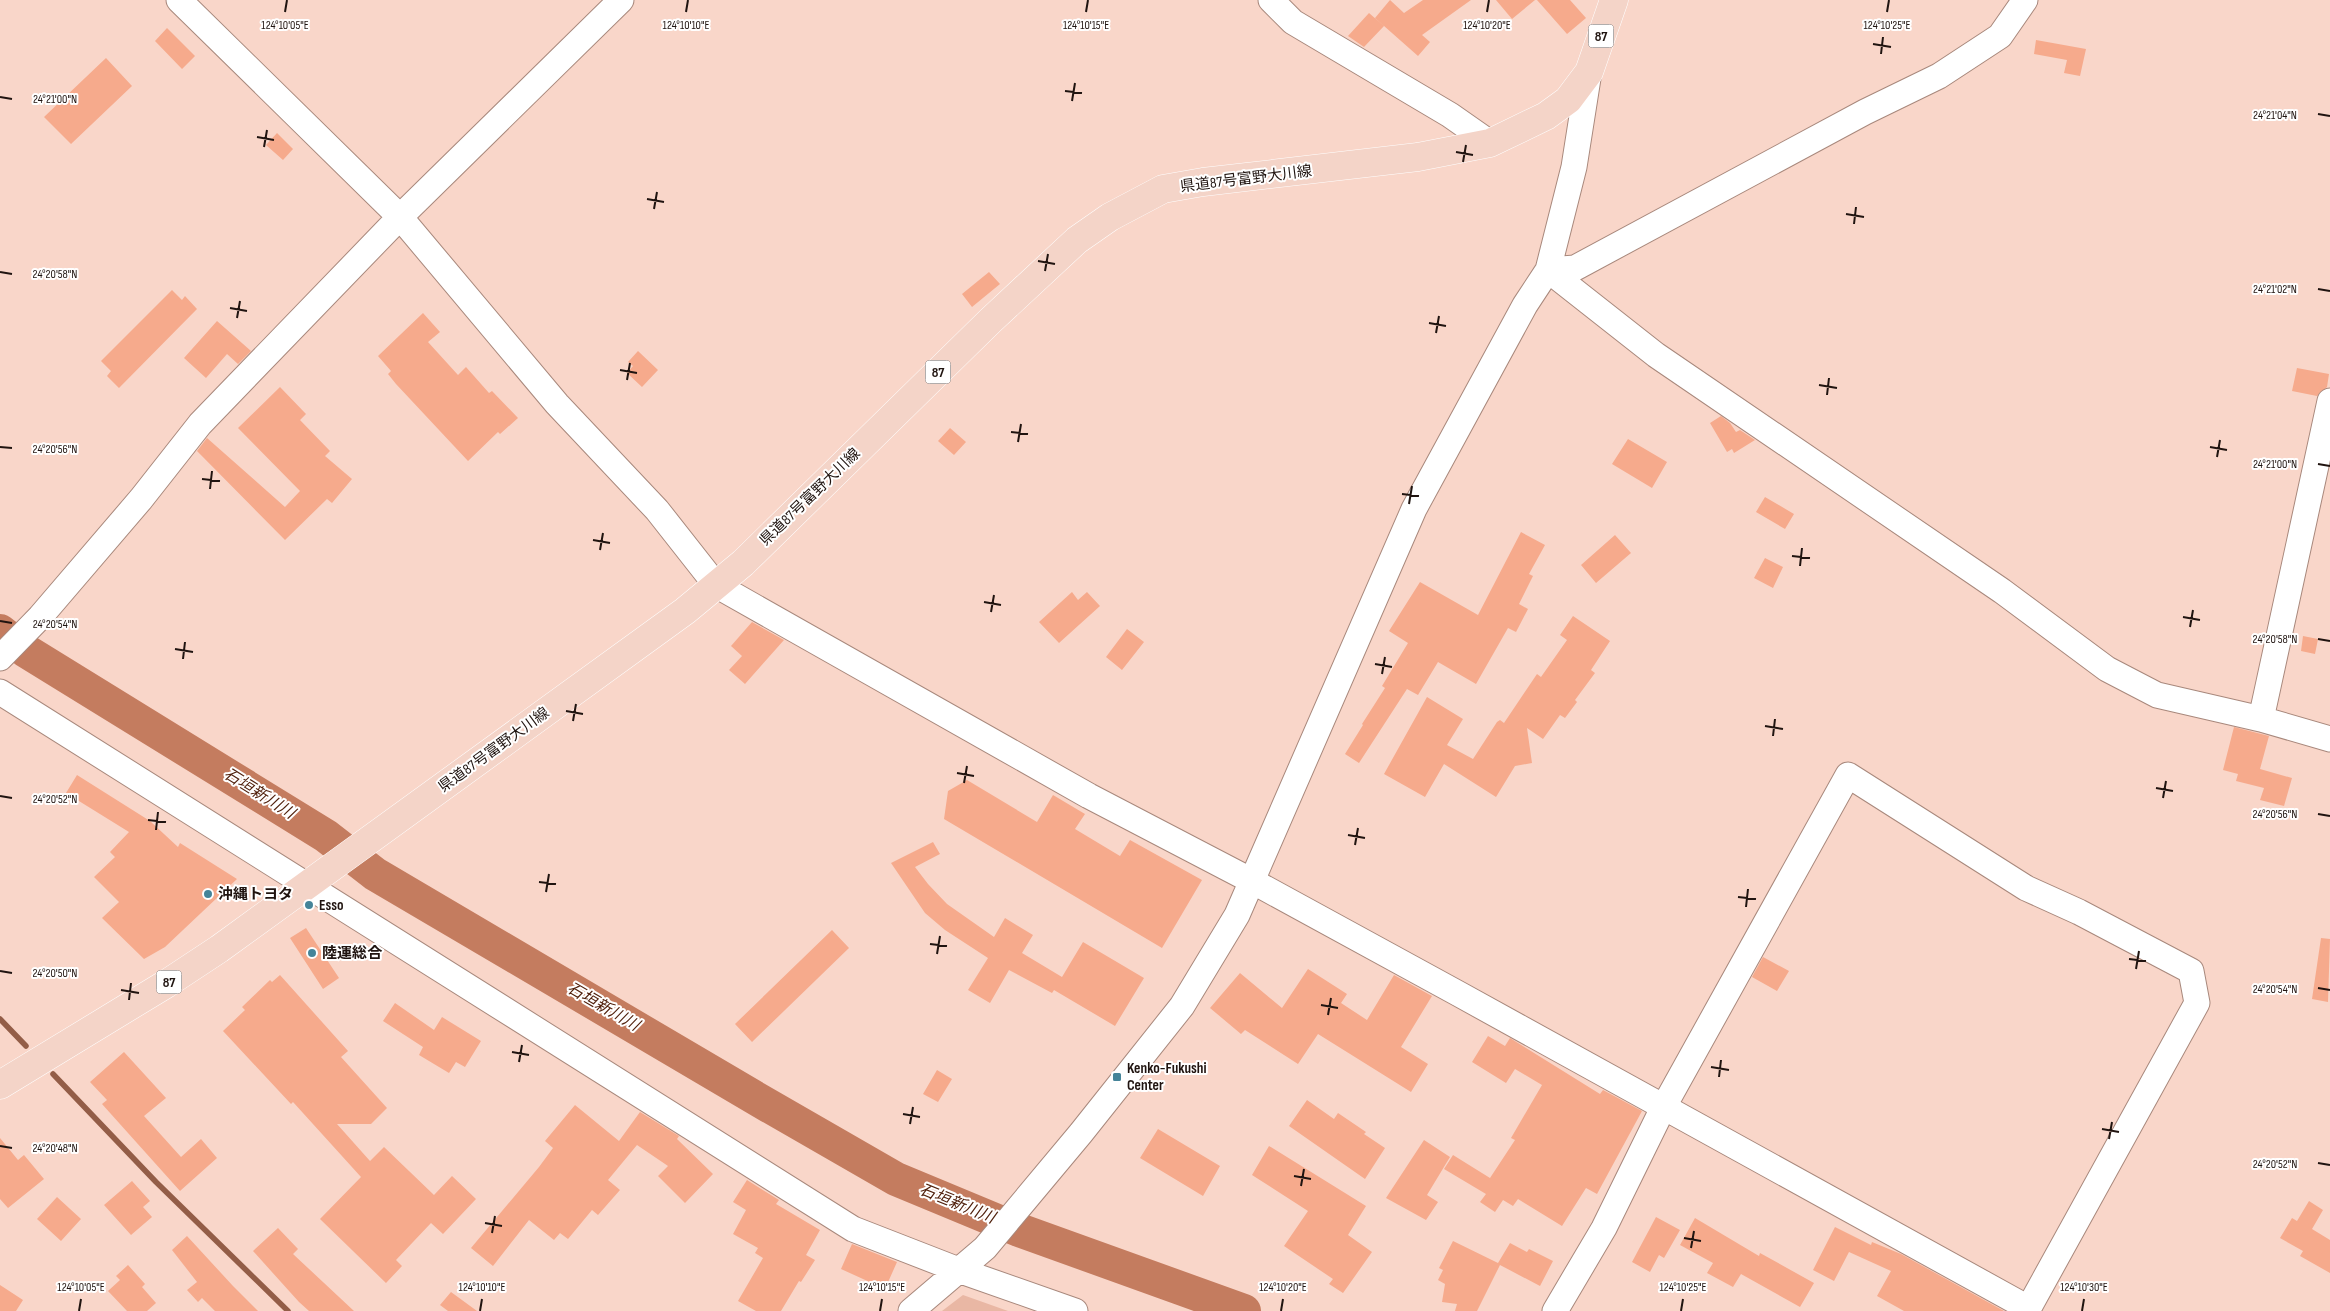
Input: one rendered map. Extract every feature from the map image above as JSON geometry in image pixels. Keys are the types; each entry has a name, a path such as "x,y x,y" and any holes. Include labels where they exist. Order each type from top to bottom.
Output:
{"main road":[{"name":"県道87号富野大川線","path":"0,1085 166,984 307,887 685,611 743,562 990,321 1077,240 1136,202 1163,190 1204,182 1418,157 1490,143 1546,116 1568,100 1589,72 1614,0"}],"street":[{"path":"180,0 400,217 557,404 657,510 716,585 1089,796 1252,882 1662,1108 2027,1310 2197,1004 2192,971 2079,912 2026,888 1848,775 1662,1108 1604,1228 1555,1311"},
{"path":"0,658 40,617 141,499 200,424 400,217 621,0"},
{"path":"1271,0 1293,22 1441,109 1490,143"},
{"path":"1548,270 1575,268 1865,112 1939,76 2000,36 2025,0"},
{"path":"911,1311 961,1271 985,1248 1018,1210 1182,1006 1237,915 1414,509 1525,305 1548,270 1574,167 1589,72"},
{"path":"1548,270 1656,355 1985,580 2107,669 2157,695 2261,719 2330,739"},
{"path":"2261,719 2330,401"},
{"path":"0,692 853,1229 961,1271 1075,1311"}],"shaded area":[{"path":"963,1295 1008,1311 942,1311"}],"building":[{"path":"1390,0 1404,13 1423,0 1471,0 1422,35 1430,42 1418,56 1375,18"},
{"path":"1496,0 1535,0 1512,19"},
{"path":"1537,0 1570,0 1586,18 1567,34"},
{"path":"1369,13 1384,26 1364,47 1348,36"},
{"path":"167,28 195,56 182,69 155,41"},
{"path":"2036,40 2086,49 2080,76 2064,73 2067,60 2034,54"},
{"path":"106,58 132,86 71,144 44,117"},
{"path":"277,133 293,149 283,160 266,145"},
{"path":"989,272 1000,284 972,307 962,294"},
{"path":"172,290 182,300 185,296 197,309 119,388 107,376 111,371 101,361"},
{"path":"423,313 440,332 428,342 458,375 466,367 489,393 492,391 518,418 500,434 498,432 468,461 396,384 388,374 391,371 378,356"},
{"path":"217,321 251,351 238,364 227,354 206,378 184,358"},
{"path":"638,351 658,370 642,387 627,373 633,366 628,362"},
{"path":"2297,368 2329,374 2327,387 2317,396 2292,391"},
{"path":"280,387 306,414 300,420 330,451 325,456 352,479 332,503 327,499 285,540 197,451 207,438 285,507 300,491 238,428"},
{"path":"1721,416 1730,423 1736,432 1740,430 1755,440 1734,453 1732,449 1727,452 1710,423"},
{"path":"950,428 966,442 954,455 938,441"},
{"path":"1628,439 1667,462 1652,488 1612,464"},
{"path":"1765,497 1794,514 1785,529 1756,512"},
{"path":"1521,532 1545,545 1529,574 1533,576 1519,604 1528,609 1516,632 1508,628 1476,684 1438,662 1418,695 1407,689 1359,763 1345,754 1385,688 1382,686 1408,643 1389,631 1420,582 1478,615"},
{"path":"1615,535 1631,553 1596,583 1581,565"},
{"path":"1765,558 1783,567 1773,588 1754,578"},
{"path":"1072,592 1078,600 1087,592 1100,606 1059,643 1039,622"},
{"path":"1573,616 1610,641 1591,670 1595,673 1575,700 1577,702 1565,718 1560,715 1543,739 1527,728 1532,763 1515,766 1496,797 1444,764 1425,797 1384,774 1427,697 1463,719 1447,745 1473,759 1497,722 1500,720 1504,723 1537,674 1541,677 1567,640 1560,635"},
{"path":"752,622 784,640 745,684 729,670 742,656 731,646"},
{"path":"1127,629 1144,642 1122,670 1106,657"},
{"path":"2303,636 2318,639 2315,654 2301,651"},
{"path":"2234,727 2269,736 2260,769 2292,778 2284,806 2260,800 2264,788 2236,781 2238,774 2223,770"},
{"path":"77,775 150,821 178,847 180,843 237,879 165,947 144,959 102,918 119,902 94,877 115,857 110,852 129,832 66,793"},
{"path":"967,780 1037,822 1053,795 1085,814 1075,829 1120,856 1130,840 1202,880 1162,948 944,819 948,791"},
{"path":"933,842 940,854 915,867 947,904 994,937 1005,918 1033,935 1022,953 1062,977 1083,942 1144,978 1115,1026 1054,990 1052,993 1009,970 990,1003 968,990 988,958 945,930 925,913 891,863"},
{"path":"306,928 339,978 323,989 290,938"},
{"path":"832,930 849,948 752,1042 735,1024"},
{"path":"2321,938 2330,939 2328,1002 2312,999"},
{"path":"1763,957 1789,971 1777,991 1752,977"},
{"path":"1308,969 1347,994 1341,1003 1367,1020 1394,975 1432,996 1401,1047 1428,1064 1411,1092 1318,1034 1298,1064 1245,1030 1241,1034 1210,1008 1240,973 1282,1008"},
{"path":"280,975 348,1051 341,1057 387,1108 371,1124 337,1124 370,1161 384,1147 434,1195 452,1176 476,1199 443,1234 431,1223 396,1260 402,1266 386,1283 320,1219 361,1177 293,1102 291,1104 223,1031 245,1010 242,1007 270,980 272,982"},
{"path":"395,1003 434,1030 442,1017 481,1041 465,1067 456,1062 449,1073 419,1055 423,1047 383,1021"},
{"path":"1488,1036 1505,1046 1510,1038 1600,1094 1603,1090 1642,1111 1597,1194 1586,1188 1562,1226 1518,1199 1513,1206 1503,1200 1495,1212 1480,1202 1486,1194 1444,1169 1453,1155 1490,1178 1515,1140 1511,1138 1542,1085 1515,1069 1506,1083 1472,1062"},
{"path":"124,1052 166,1098 144,1116 181,1157 201,1139 217,1158 180,1191 102,1104 107,1100 90,1082"},
{"path":"937,1070 952,1079 938,1102 923,1094"},
{"path":"1307,1100 1334,1119 1338,1113 1385,1148 1365,1179 1289,1126"},
{"path":"575,1105 619,1141 640,1112 679,1136 677,1139 713,1174 685,1203 658,1176 668,1166 637,1145 608,1180 620,1190 598,1215 592,1210 568,1239 560,1233 554,1240 529,1220 493,1266 471,1248 553,1148 545,1141"},
{"path":"1158,1129 1220,1166 1203,1196 1140,1158"},
{"path":"0,1138 18,1160 24,1155 44,1179 8,1208 0,1199"},
{"path":"1424,1140 1450,1157 1427,1195 1438,1202 1426,1220 1386,1198"},
{"path":"1269,1146 1366,1206 1348,1235 1372,1252 1343,1293 1329,1284 1333,1279 1284,1246 1308,1211 1252,1175"},
{"path":"747,1180 779,1200 776,1204 820,1230 806,1255 815,1260 801,1282 799,1281 781,1311 756,1311 738,1301 763,1258 755,1253 758,1248 733,1234 746,1210 733,1202"},
{"path":"132,1181 150,1201 143,1207 152,1217 131,1235 104,1205"},
{"path":"57,1197 81,1219 61,1241 37,1219"},
{"path":"2309,1201 2323,1210 2312,1229 2330,1240 2330,1273 2300,1256 2303,1251 2280,1238 2292,1218 2297,1221"},
{"path":"1656,1217 1680,1230 1664,1258 1659,1255 1650,1272 1632,1262"},
{"path":"1695,1218 1759,1256 1760,1253 1814,1283 1800,1307 1741,1274 1733,1287 1707,1273 1713,1263 1680,1245"},
{"path":"1835,1227 1871,1245 1872,1242 1901,1254 2004,1311 1904,1311 1877,1296 1891,1271 1849,1252 1834,1281 1813,1270"},
{"path":"278,1228 298,1249 293,1254 354,1311 309,1311 299,1302 253,1251"},
{"path":"187,1236 258,1311 215,1311 202,1298 198,1302 187,1290 197,1282 172,1250"},
{"path":"1453,1241 1498,1263 1510,1243 1527,1252 1529,1249 1553,1261 1540,1286 1500,1265 1477,1311 1455,1311 1457,1304 1442,1302 1445,1284 1438,1280 1443,1270 1439,1268"},
{"path":"852,1244 897,1262 885,1289 841,1269"},
{"path":"128,1265 145,1284 142,1287 156,1303 147,1311 127,1311 108,1291 120,1280 116,1276"},
{"path":"0,1285 23,1300 16,1311 0,1311"},
{"path":"451,1292 477,1311 448,1311 440,1305"}],"waterway":[{"name":"石垣新川川","path":"0,631 26,651 326,836 375,874 896,1179 1019,1230 1244,1311"},
{"path":"0,1019 26,1046"},
{"path":"53,1074 156,1182 288,1311"}],"place":[{"name":"沖縄トヨタ","path":"208,894"},
{"name":"Esso","path":"309,905"},
{"name":"陸運総合","path":"312,953"},
{"name":"Kenko-Fukushi Center","path":"1117,1077"}]}
